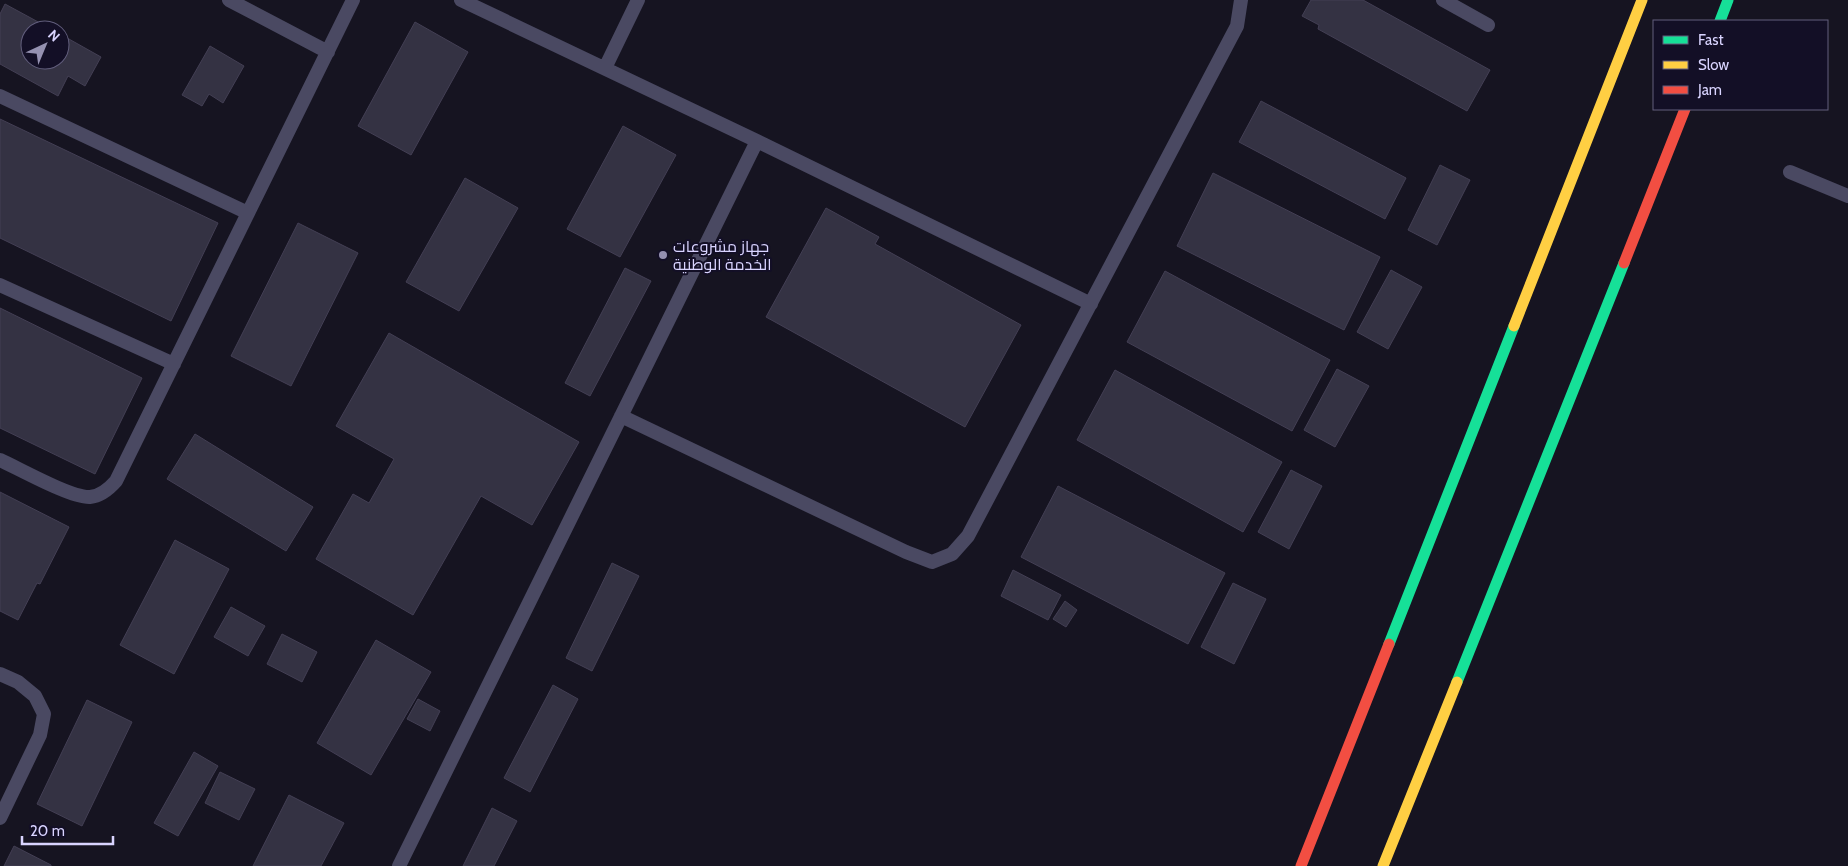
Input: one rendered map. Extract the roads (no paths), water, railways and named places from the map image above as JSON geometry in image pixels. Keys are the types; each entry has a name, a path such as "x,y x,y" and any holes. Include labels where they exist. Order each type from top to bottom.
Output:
{"street":[{"path":"1301,866 1642,0"},
{"path":"1720,20 1728,0"},
{"path":"1383,866 1685,110"}],"lane":[{"path":"229,0 328,52"},
{"path":"0,460 75,495 91,497 105,492 116,481 353,0"},
{"path":"461,0 757,141 1090,304"},
{"path":"605,68 638,0"},
{"path":"621,416 906,552 932,562 952,554 968,536 1237,26 1241,0"},
{"path":"1443,0 1488,25"},
{"path":"0,96 248,213"},
{"path":"399,866 757,141"},
{"path":"1790,172 1848,196"},
{"path":"0,284 174,364"},
{"path":"0,674 18,682 35,696 44,714 40,735 0,818"}],"place":[{"name":"جهاز مشروعات الخدمة الوطنية","path":"663,255"}]}
